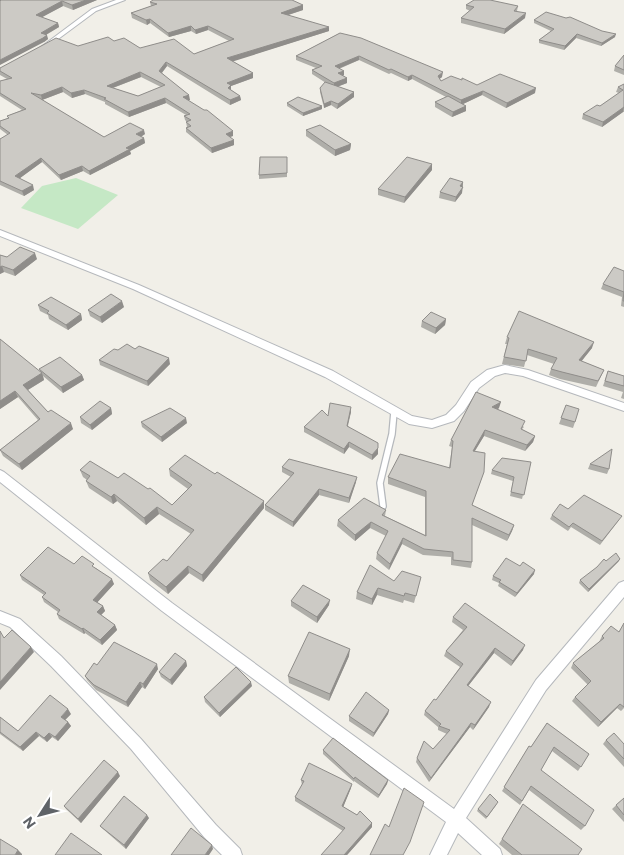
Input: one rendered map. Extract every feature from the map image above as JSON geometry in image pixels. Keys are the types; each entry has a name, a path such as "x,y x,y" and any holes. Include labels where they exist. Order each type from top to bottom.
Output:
{"street":[{"path":"40,49 94,10 122,0"},
{"path":"0,233 136,287 330,374 409,420 432,424 450,418 460,408 475,385 491,373 505,369 524,373 624,407"},
{"path":"0,475 167,607 456,820 494,855"},
{"path":"438,855 456,820 541,685 624,587"},
{"path":"0,617 15,623 56,661 136,744 210,831 234,855"}],"lane":[{"path":"383,506 380,483 392,434 394,412"}],"green space":[{"path":"76,178 118,195 78,229 21,208 42,186"}],"building":[{"path":"1,0 86,0 72,5 62,1 36,15 58,23 41,33 47,35 43,38 0,60"},
{"path":"153,0 292,0 303,5 281,13 329,27 227,58 253,73 227,83 231,85 228,88 240,96 230,100 166,62 159,71 189,95 183,97 207,110 233,131 226,134 234,140 211,148 186,128 191,126 186,122 191,120 184,116 190,114 165,98 128,112 104,99 106,98 84,90 71,93 62,87 41,95 31,93 104,137 130,123 144,130 136,134 144,138 126,148 130,149 89,171 82,166 59,175 41,158 15,176 33,185 22,191 0,181 0,139 10,133 0,126 0,121 9,118 7,116 26,109 0,93 0,81 12,78 0,71 0,68 56,38 78,46 108,37 114,41 124,38 140,48 174,39 194,54 234,39 208,26 195,30 191,26 168,33 150,19 146,20 131,13 157,4 150,2","holes":["140,72 165,85 138,96 107,86"]},
{"path":"474,0 490,0 518,6 514,11 526,13 505,29 461,18 474,7 466,5"},
{"path":"546,12 566,18 570,17 602,31 616,34 602,43 577,34 565,46 539,40 554,29 534,20"},
{"path":"340,33 361,38 443,72 438,76 441,81 451,76 462,80 462,78 477,85 500,74 536,88 507,103 483,91 461,100 412,75 408,77 359,56 335,66 344,71 338,73 347,78 334,83 312,70 322,66 296,56"},
{"path":"624,55 624,70 615,66"},
{"path":"325,82 354,92 338,104 331,101 324,104 320,88"},
{"path":"624,84 624,107 603,122 583,114 597,105 600,106 623,90 618,87"},
{"path":"448,96 466,106 453,112 435,102"},
{"path":"298,97 322,106 303,113 287,103"},
{"path":"320,125 351,144 335,150 306,130"},
{"path":"260,157 287,157 287,173 259,175"},
{"path":"407,157 432,164 405,197 378,189"},
{"path":"450,178 463,182 460,186 463,187 456,197 440,192"},
{"path":"20,247 35,253 13,270 0,267 0,255 7,257"},
{"path":"614,267 624,271 624,292 603,284"},
{"path":"111,294 122,301 100,317 88,310"},
{"path":"51,297 81,314 66,325 47,313 49,311 38,305"},
{"path":"519,311 594,342 579,360 604,370 598,381 551,369 557,358 528,349 526,361 504,357 509,338 507,337"},
{"path":"431,312 446,319 436,328 422,321"},
{"path":"0,339 42,373 23,385 48,412 51,410 71,423 19,464 0,450 40,419 15,391 0,401"},
{"path":"127,344 135,349 139,346 169,358 147,381 99,360 114,349 118,350"},
{"path":"60,357 82,375 61,387 39,369"},
{"path":"608,371 624,376 624,386 605,381"},
{"path":"476,392 501,402 492,407 525,421 521,429 535,436 527,445 485,430 473,451 485,453 484,472 472,505 514,525 509,535 472,518 472,562 453,560 453,552 424,549 403,538 390,564 377,553 388,531 371,522 355,535 338,520 364,498 386,510 382,515 426,536 426,491 388,477 400,454 450,468 453,441 451,440"},
{"path":"100,401 111,408 90,425 80,417"},
{"path":"330,403 351,407 347,426 378,443 378,448 372,455 349,442 344,449 304,427 322,410 328,416"},
{"path":"566,405 579,409 575,422 561,418"},
{"path":"170,408 186,418 161,437 141,422"},
{"path":"612,449 609,469 590,464"},
{"path":"185,455 264,501 202,575 188,566 166,587 148,573 163,559 167,561 194,530 157,507 144,518 114,494 111,497 86,481 90,476 80,470 90,461 118,478 124,473 148,489 150,488 172,505 192,485 169,469"},
{"path":"502,458 531,462 524,495 511,492 514,477 492,470"},
{"path":"289,459 357,477 349,498 319,489 293,522 265,505 294,473 282,467"},
{"path":"584,495 622,516 602,541 573,523 569,527 552,515 560,504 568,509"},
{"path":"48,547 74,564 82,556 94,564 92,566 112,579 93,600 103,606 97,612 115,625 100,640 57,614 60,610 42,597 46,593 20,575"},
{"path":"616,553 620,559 589,589 580,580 604,559 606,561"},
{"path":"506,558 520,566 523,562 535,570 517,593 493,576"},
{"path":"370,565 394,581 402,571 421,577 416,596 405,593 404,596 378,588 372,599 357,592"},
{"path":"303,585 330,600 317,617 291,601"},
{"path":"465,603 525,645 513,661 495,648 467,685 491,702 475,725 471,723 431,778 417,758 424,741 433,749 450,730 439,726 441,724 425,711 434,699 436,700 463,664 446,651 467,627 453,617"},
{"path":"624,623 624,707 620,704 601,722 575,697 591,681 573,663 604,638 602,636 611,626 619,632"},
{"path":"12,630 31,647 0,682 0,631 4,638"},
{"path":"309,632 350,649 330,694 288,676"},
{"path":"114,642 157,664 143,684 140,682 126,702 94,685 85,676 94,663 97,665"},
{"path":"175,653 186,661 170,680 159,672"},
{"path":"236,667 251,682 219,713 204,697"},
{"path":"366,692 389,710 374,733 349,716"},
{"path":"50,695 68,709 61,717 68,722 55,737 49,733 44,738 36,732 20,747 0,732 0,717 18,731"},
{"path":"547,723 589,754 581,767 554,747 541,770 594,810 585,826 531,786 522,801 504,787 529,746 531,747"},
{"path":"614,733 624,744 624,759 606,740"},
{"path":"333,738 388,780 379,795 355,777 354,779 323,750"},
{"path":"104,760 118,772 78,819 64,806"},
{"path":"309,763 352,784 342,806 357,815 360,811 372,823 344,855 321,855 345,828 295,797 304,781 301,780"},
{"path":"404,788 424,802 410,842 403,855 370,855 385,824 389,827"},
{"path":"490,794 498,802 487,817 478,809"},
{"path":"124,796 147,815 124,845 100,826"},
{"path":"624,798 624,815 616,805"},
{"path":"523,804 582,849 578,855 522,855 502,839"},
{"path":"191,828 212,845 205,855 171,855"},
{"path":"71,833 102,855 55,855"},
{"path":"0,839 18,850 15,855 0,855"}]}
